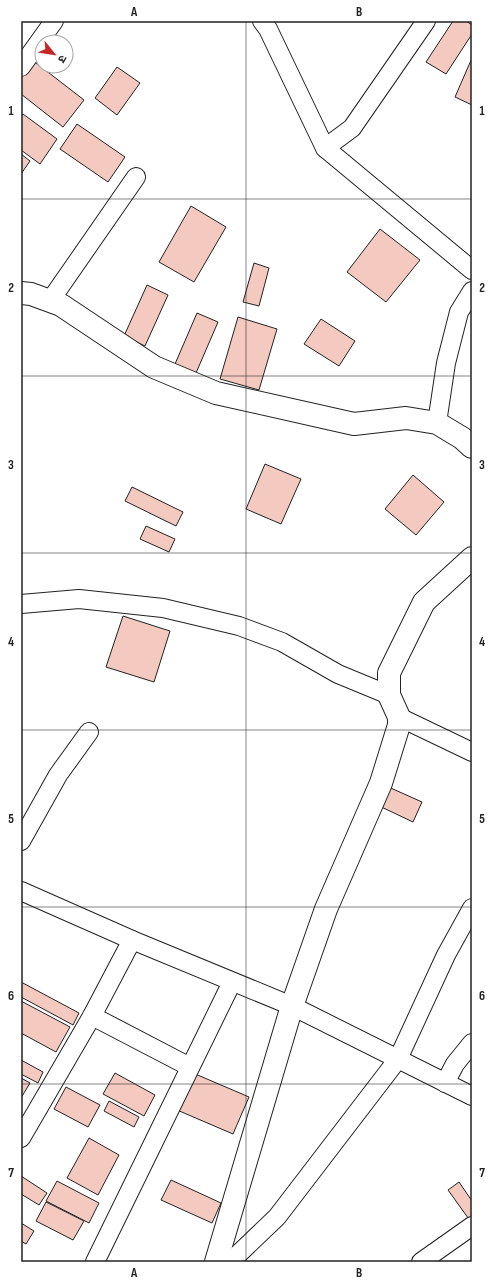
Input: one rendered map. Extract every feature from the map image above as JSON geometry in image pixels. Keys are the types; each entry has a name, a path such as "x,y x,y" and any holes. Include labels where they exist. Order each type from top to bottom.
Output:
{"main road":[{"path":"21,293 31,294 61,305 154,367 216,393 354,424 406,418 437,423 462,438 472,447"},
{"path":"216,1262 292,1006 326,909 381,783 399,725 399,717 389,695 389,673 424,602 472,558"}],"street":[{"path":"21,67 54,21"},
{"path":"262,21 268,29 325,148 472,270"},
{"path":"325,148 352,128 426,21"},
{"path":"50,301 136,177"},
{"path":"437,423 446,363 459,312 472,291"},
{"path":"21,604 79,599 163,608 239,626 282,642 338,674 389,695"},
{"path":"399,717 472,752"},
{"path":"21,841 58,775 89,732"},
{"path":"21,891 132,940 292,1006 472,1096"},
{"path":"230,1262 277,1217 398,1059 446,955 472,908"},
{"path":"21,1138 92,1016 132,940"},
{"path":"95,1262 232,982"},
{"path":"92,1016 190,1067"},
{"path":"445,1083 455,1064 472,1043"},
{"path":"421,1262 472,1226"}],"building":[{"path":"453,21 466,21 472,25 472,34 446,74 426,62"},
{"path":"472,58 472,105 455,97"},
{"path":"31,59 34,61 34,74 50,74 84,100 63,127 21,94 21,73"},
{"path":"117,67 140,83 117,115 95,98"},
{"path":"23,114 57,139 40,164 21,150 21,117"},
{"path":"77,124 125,157 108,182 60,149"},
{"path":"21,154 30,161 21,174"},
{"path":"191,206 226,227 194,282 159,262"},
{"path":"380,229 420,260 386,302 347,272"},
{"path":"254,263 269,268 259,306 243,302"},
{"path":"147,285 168,295 145,346 124,336"},
{"path":"197,313 218,322 196,373 175,364"},
{"path":"238,317 277,329 259,390 220,379"},
{"path":"321,319 355,341 339,366 304,344"},
{"path":"265,464 301,479 281,524 246,509"},
{"path":"413,475 444,502 416,535 385,509"},
{"path":"132,487 183,512 176,526 125,501"},
{"path":"146,526 175,539 169,552 140,539"},
{"path":"123,616 170,631 154,682 106,667"},
{"path":"384,785 422,802 413,822 375,804"},
{"path":"21,982 79,1013 73,1025 21,997"},
{"path":"21,1001 70,1027 56,1052 21,1033"},
{"path":"21,1060 43,1072 38,1083 21,1074"},
{"path":"115,1073 155,1095 144,1116 103,1094"},
{"path":"193,1073 249,1097 233,1134 177,1110"},
{"path":"21,1078 30,1083 21,1098"},
{"path":"66,1087 100,1105 88,1127 54,1109"},
{"path":"109,1101 139,1117 134,1127 104,1111"},
{"path":"89,1138 119,1155 98,1195 67,1178"},
{"path":"21,1176 47,1193 39,1205 21,1194"},
{"path":"171,1180 221,1203 212,1223 161,1200"},
{"path":"57,1181 99,1203 89,1223 46,1201"},
{"path":"459,1182 472,1201 471,1222 448,1190"},
{"path":"46,1202 84,1221 73,1240 36,1221"},
{"path":"21,1223 34,1231 26,1244 21,1241"}]}
